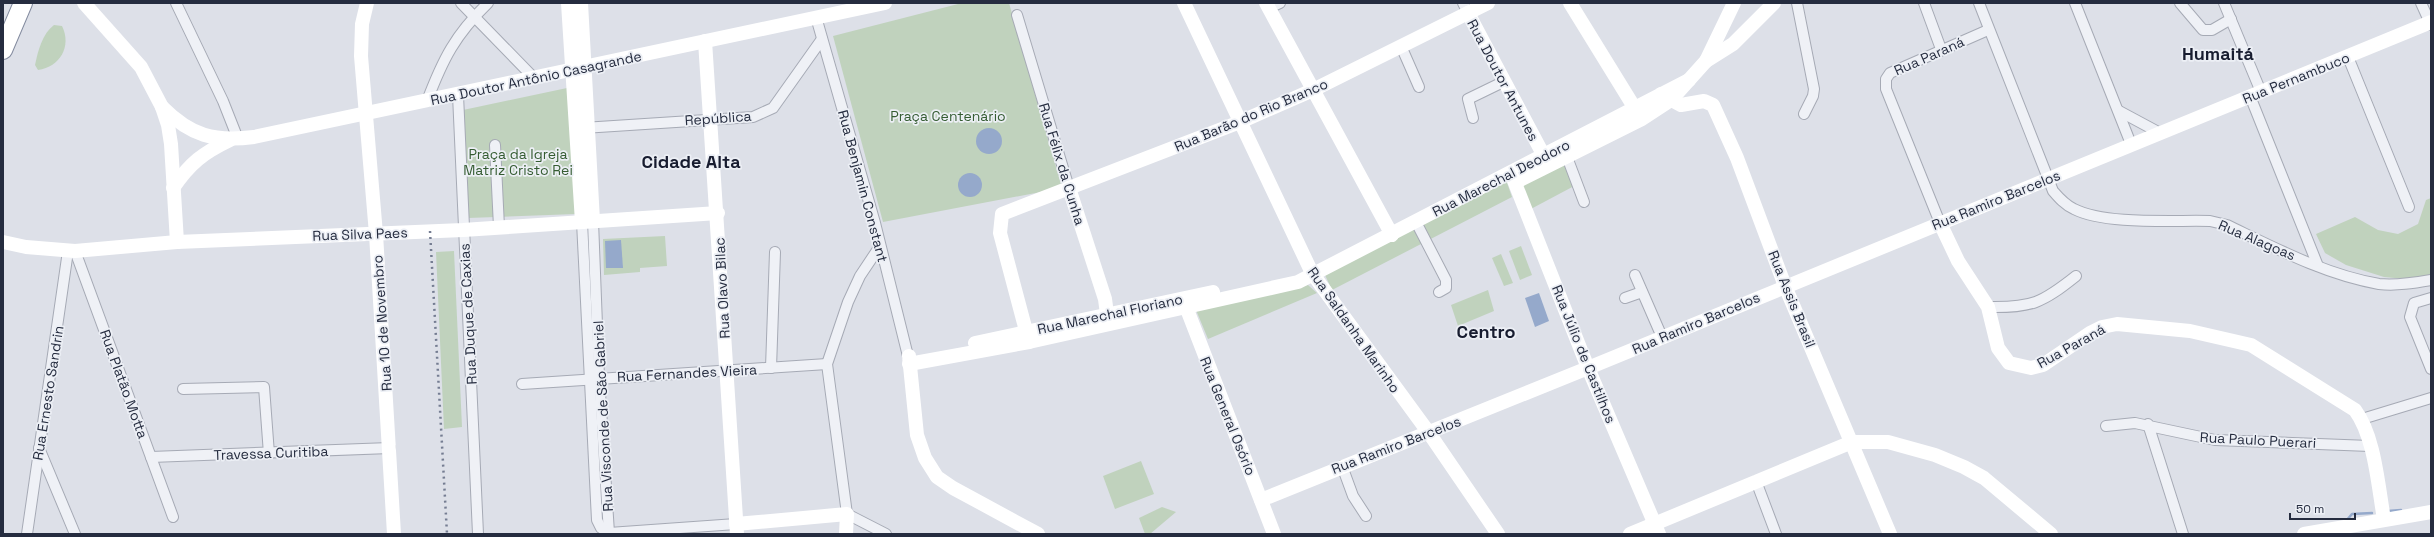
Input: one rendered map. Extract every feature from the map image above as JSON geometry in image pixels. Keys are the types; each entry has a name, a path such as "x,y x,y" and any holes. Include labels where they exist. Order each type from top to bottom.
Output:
{"highway":[{"path":"3,44 14,3"},
{"path":"3,50 23,3"}],"main road":[{"name":"Rua 10 de Novembro","path":"367,3 362,24 361,56 376,234 394,534"},
{"name":"Rua Visconde de São Gabriel","path":"568,3 579,69"},
{"name":"Rua Visconde de São Gabriel","path":"581,3 579,69 587,221"},
{"name":"Rua Doutor Antônio Casagrande","path":"234,139 458,95 885,3"},
{"name":"Rua Saldanha Marinho","path":"1184,3 1240,122 1307,277 1429,433 1498,534"},
{"name":"Rua Barão do Rio Branco","path":"1027,337 1000,232 1000,219 1006,211 1240,122 1313,90 1401,46 1466,8 1488,3"},
{"path":"1570,3 1638,114"},
{"path":"1706,61 1733,44 1774,3"},
{"name":"Rua Marechal Deodoro","path":"1307,277 1416,222 1514,177 1567,157 1666,97 1689,80 1706,61 1735,4"},
{"path":"85,5 141,67 162,107 168,125 177,242"},
{"path":"1272,5 1313,90 1392,235"},
{"name":"Rua Doutor Antunes","path":"1466,8 1503,82 1544,156"},
{"name":"Rua Pernambuco","path":"2131,144 2431,23"},
{"name":"Rua Olavo Bilac","path":"705,41 718,213 737,529"},
{"name":"Rua Assis Brasil","path":"1666,97 1685,106 1704,101 1713,105 1737,158 1785,286 1890,534"},
{"path":"162,107 176,120 200,134 234,139"},
{"name":"Rua Marechal Deodoro","path":"1514,177 1544,156 1638,114"},
{"path":"173,188 184,172 197,158 234,139"},
{"name":"Rua Ramiro Barcelos","path":"1261,500 1940,224 2131,144"},
{"name":"Rua Júlio de Castilhos","path":"1514,177 1588,368 1657,529"},
{"name":"Rua Félix da Cunha","path":"1069,188 1105,299 1107,314"},
{"name":"Rua Silva Paes","path":"3,242 72,251 177,242 463,230 718,213"},
{"name":"Rua Paraná","path":"1940,224 1958,260 1988,307 1998,348 2003,358 2009,363 2020,367 2031,368 2043,365 2090,333 2102,327 2117,324 2190,331 2251,345 2344,402 2355,410 2362,419 2370,446 2384,519"},
{"name":"Rua Marechal Floriano","path":"908,360 1027,337 1090,329 1296,274 1307,277"},
{"name":"Rua Marechal Floriano","path":"1027,337 1107,314 1185,303"},
{"name":"Rua General Osório","path":"1185,303 1274,534"},
{"path":"1090,329 1107,314"},
{"path":"908,360 917,435 925,458 937,476 953,488 1038,534"},
{"path":"1630,534 1657,529 1756,481 1852,442 1888,442 1935,455 1964,466 1984,478 2051,534"},
{"path":"2304,534 2431,512"},
{"path":"737,529 846,514 846,534"}],"street":[{"path":"176,3 224,101 234,139"},
{"path":"461,3 534,78"},
{"path":"427,101 440,66 455,39 474,16 488,3"},
{"path":"1797,3 1814,89 1813,96 1804,114"},
{"path":"1924,3 1941,49"},
{"name":"Rua Alagoas","path":"1979,3 1988,30 2048,179 2060,200 2074,210 2106,218 2210,221 2227,225 2318,266 2379,284 2411,284 2431,280"},
{"path":"2075,3 2131,144"},
{"path":"2180,3 2203,30 2212,30 2231,19"},
{"path":"2224,3 2231,19 2256,94 2318,266"},
{"path":"2421,3 2431,23"},
{"name":"Rua Félix da Cunha","path":"1017,15 1069,188"},
{"name":"Rua Benjamin Constant","path":"816,17 880,246 908,360"},
{"name":"Rua Paraná","path":"1940,224 1886,90 1886,79 1890,73 1941,49 1988,30"},
{"name":"República","path":"582,128 753,117 773,108 822,39"},
{"path":"1401,46 1419,87"},
{"path":"2348,57 2409,207"},
{"path":"1473,118 1468,99 1503,82"},
{"name":"Rua Duque de Caxias","path":"458,95 478,534"},
{"path":"2119,111 2160,133"},
{"path":"495,145 499,227"},
{"path":"1567,157 1584,202"},
{"name":"Rua Visconde de São Gabriel","path":"587,221 594,378 597,520 601,528 609,533"},
{"path":"1416,222 1446,280 1446,288 1439,292"},
{"path":"880,246 860,276 848,302 827,364 846,514 886,534"},
{"name":"Rua Ernesto Sandrin","path":"27,534 39,448 72,251"},
{"name":"Rua Platão Motta","path":"72,251 173,517"},
{"path":"771,368 775,252"},
{"path":"1635,275 1662,337"},
{"path":"1988,307 2018,307 2040,302 2076,276"},
{"path":"1625,298 1642,292"},
{"path":"2431,298 2414,303 2410,317 2431,369"},
{"name":"Rua Fernandes Vieira","path":"522,384 594,378 827,364"},
{"name":"Rua Visconde de São Gabriel","path":"594,378 606,481 609,533"},
{"path":"184,389 264,386 268,454"},
{"path":"2362,419 2431,398"},
{"name":"Rua Paulo Puerari","path":"2106,426 2135,422 2148,424 2184,435 2214,440 2370,446"},
{"path":"2148,424 2183,534"},
{"path":"39,448 75,534"},
{"name":"Travessa Curitiba","path":"151,457 268,454 390,448"},
{"path":"1342,466 1353,496 1366,516"},
{"path":"595,482 606,481"},
{"path":"1756,481 1776,534"},
{"path":"609,533 737,529"}],"green space":[{"name":"Praça Centenário","path":"962,3 1009,3 1062,188 883,222 833,36"},
{"path":"54,25 62,26 66,41 65,48 58,60 52,65 38,70 35,65 39,49 46,33"},
{"name":"Praça da Igreja Matriz Cristo Rei","path":"567,88 576,214 468,218 463,110"},
{"path":"1567,161 1576,185 1529,210 1519,184"},
{"path":"1506,180 1512,197 1332,290 1325,275"},
{"path":"2431,198 2431,274 2416,280 2384,277 2346,265 2325,253 2316,234 2355,217 2378,230 2398,234 2418,224 2426,200"},
{"path":"665,236 667,266 640,268 640,272 604,275 603,239"},
{"path":"1521,246 1532,275 1520,280 1509,251"},
{"path":"454,251 462,427 444,429 436,252"},
{"path":"1501,254 1513,283 1504,286 1492,258"},
{"path":"1308,285 1317,293 1208,339 1196,310"},
{"path":"1488,290 1494,311 1458,326 1451,305"},
{"path":"1141,461 1154,494 1115,509 1103,476"},
{"path":"1162,507 1176,512 1150,534 1145,534 1139,518"}],"water":[{"path":"989,128 998,132 1002,141 998,150 989,154 980,150 976,141 980,132"},
{"path":"970,173 978,177 982,185 978,193 970,197 962,193 958,185 962,177"},
{"path":"621,240 623,268 606,268 605,241"},
{"path":"1539,293 1549,321 1535,327 1525,298"}],"waterway":[{"path":"2388,511 2401,510"},
{"path":"2346,521 2352,514 2372,513"}],"railway":[{"path":"430,231 447,534"}],"district":[{"name":"Humaitá","path":"2218,54"},
{"name":"Cidade Alta","path":"691,162"},
{"name":"Centro","path":"1486,332"}]}
